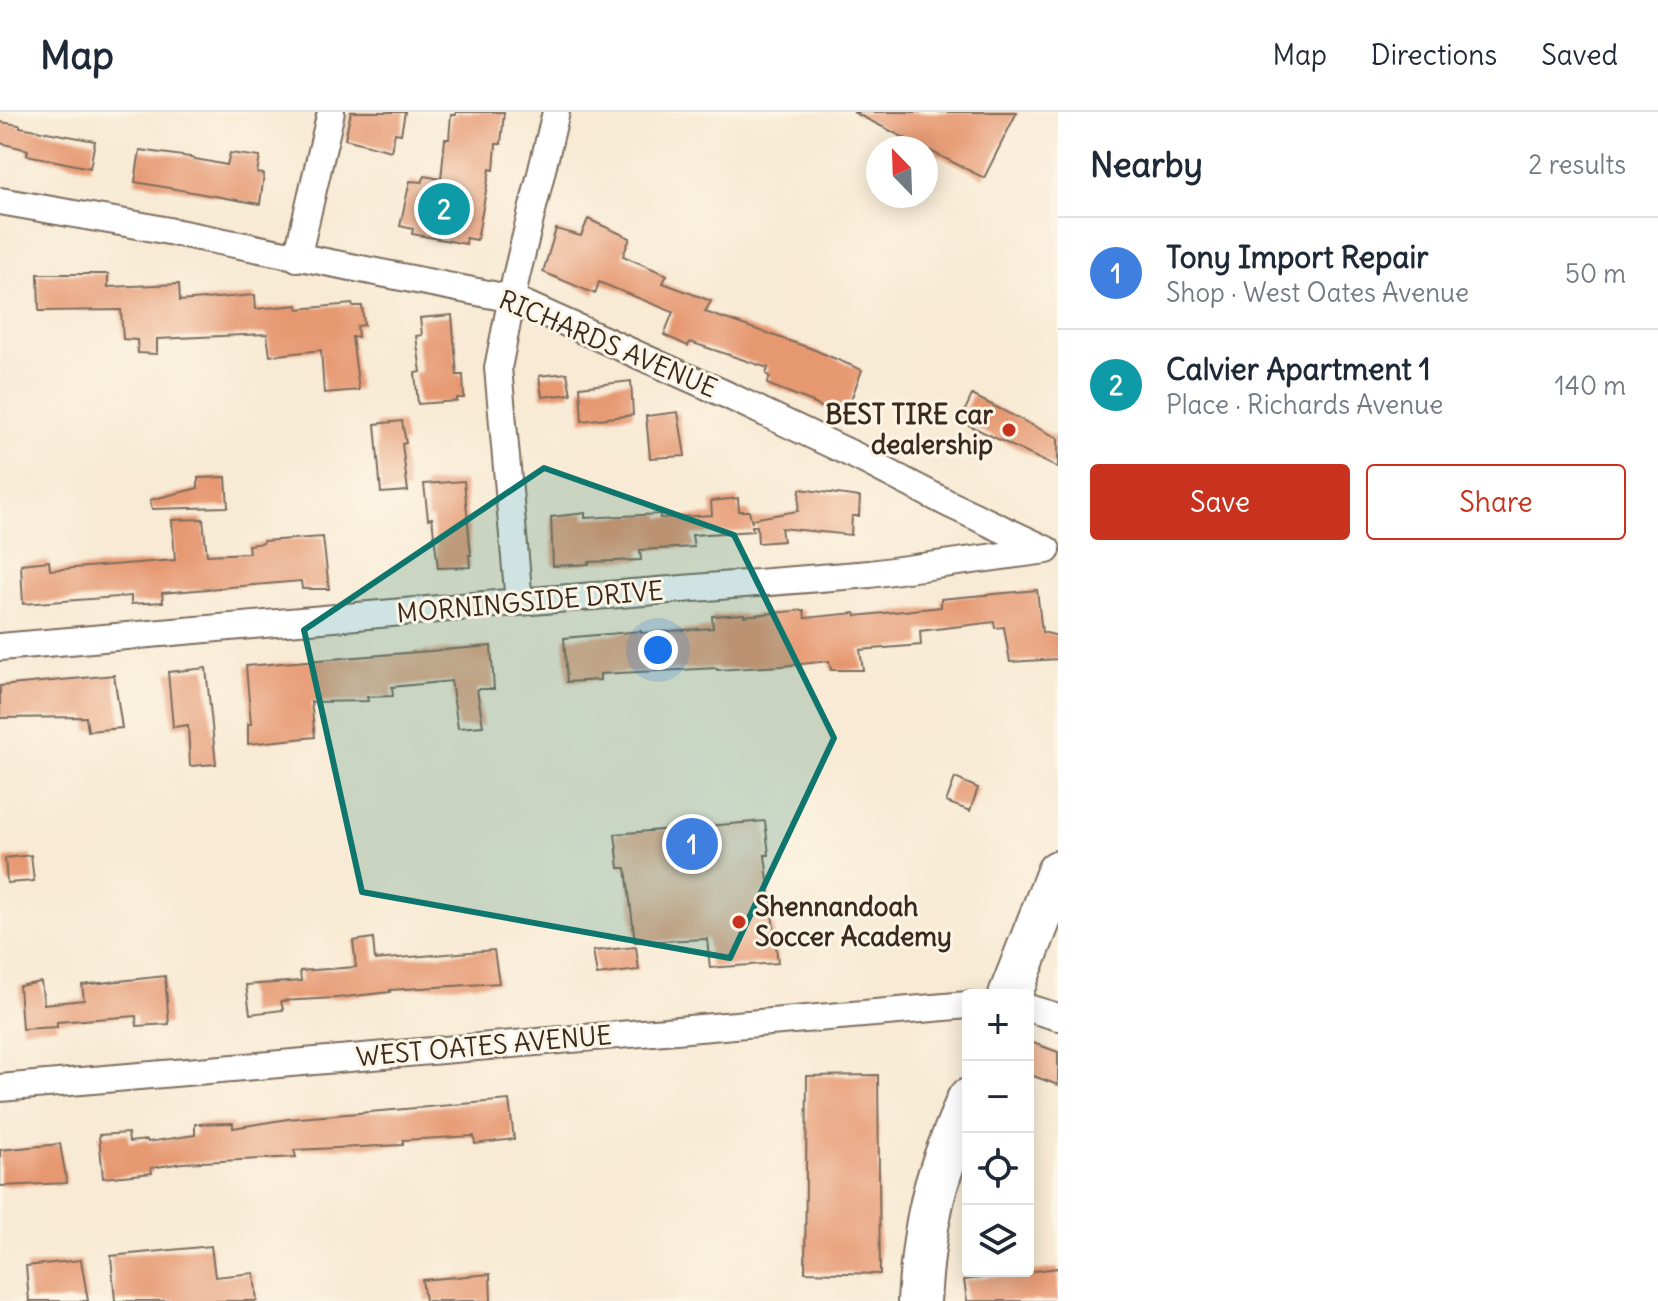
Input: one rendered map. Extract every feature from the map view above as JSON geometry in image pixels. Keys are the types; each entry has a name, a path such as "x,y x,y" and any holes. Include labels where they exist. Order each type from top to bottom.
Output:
{"main road":[{"path":"1012,989 1058,872"},
{"path":"919,1301 923,1248 931,1204 962,1115"}],"street":[{"path":"297,258 331,112"},
{"path":"519,602 498,368 516,277 556,112"},
{"name":"RICHARDS AVENUE","path":"0,201 513,299 725,394 1052,552"},
{"name":"MORNINGSIDE DRIVE","path":"0,647 870,574 1052,552"},
{"name":"WEST OATES AVENUE","path":"0,1088 962,1006"},
{"path":"1034,1010 1058,1017"}],"highlighted area":[{"path":"544,468 734,535 834,738 730,958 362,892 304,630"}],"building":[{"path":"351,112 405,112 401,134 395,133 391,151 345,139"},
{"path":"456,112 504,112 501,144 496,144 494,170 490,169 477,240 466,238 466,244 412,234 413,229 400,226 410,181 422,182 425,176 441,179 445,139 449,139 451,115 456,115"},
{"path":"853,112 1017,112 984,178 938,155 938,136 901,136"},
{"path":"0,122 95,141 90,168 27,155 28,150 0,143"},
{"path":"140,150 227,165 230,153 260,157 257,173 264,174 260,204 135,182"},
{"path":"588,219 630,238 623,256 667,275 663,283 711,301 705,312 810,348 862,370 844,418 767,384 770,377 766,374 768,368 690,342 688,346 664,335 673,312 599,282 595,294 543,272 556,229 581,236"},
{"path":"38,274 108,274 108,287 179,284 180,301 255,295 256,309 298,305 298,309 352,304 362,306 364,325 357,326 358,337 352,337 359,390 324,393 321,350 270,356 267,334 157,339 157,354 138,353 137,340 123,339 121,310 39,311"},
{"path":"452,315 457,375 463,375 464,398 418,404 415,373 421,372 416,336 422,335 420,318"},
{"path":"567,373 571,394 542,397 539,376"},
{"path":"631,381 633,415 582,421 580,387"},
{"name":"BEST TIRE car dealership","path":"972,395 1058,438 1058,468 960,421"},
{"path":"678,412 685,456 650,458 646,416"},
{"path":"402,421 408,491 381,493 375,424"},
{"path":"226,477 228,507 152,509 150,500 198,488 198,478"},
{"path":"464,481 470,567 438,568 424,484"},
{"path":"800,489 860,497 859,516 852,516 851,535 781,528 783,541 758,543 757,526 752,526 753,531 692,535 694,547 640,550 641,560 553,566 551,517 585,513 585,518 712,515 711,501 738,498 739,511 749,511 752,523 752,519 798,511"},
{"path":"203,519 207,555 249,553 248,545 263,541 323,537 329,589 302,589 301,581 162,593 163,602 131,604 131,596 23,604 21,564 49,561 50,570 175,560 172,520"},
{"path":"1037,590 1042,632 1058,636 1058,659 1010,662 1004,627 995,628 994,622 920,631 921,645 860,650 863,670 831,670 829,661 717,670 600,674 600,680 567,682 564,638 713,628 712,616 804,610 805,618 855,613 856,616 941,607 941,599"},
{"path":"491,646 494,689 477,689 483,726 458,728 451,681 392,687 393,696 367,697 368,701 311,702 315,737 248,744 248,724 251,724 246,666"},
{"path":"206,668 216,764 190,766 188,725 173,727 168,672"},
{"path":"114,675 122,728 88,731 86,717 0,718 0,686"},
{"path":"955,778 978,788 970,811 946,802"},
{"path":"765,821 769,855 765,855 778,963 710,968 707,939 635,942 626,868 619,868 615,834"},
{"path":"31,855 34,881 7,883 5,858"},
{"path":"373,938 375,960 494,950 499,983 281,1001 283,1010 250,1014 246,985 301,981 300,971 356,967 353,941"},
{"path":"636,947 639,970 597,975 593,951"},
{"path":"165,976 169,1024 137,1026 136,1016 57,1022 57,1027 22,1029 19,986 41,982 44,1004 84,1000 82,985"},
{"path":"1034,1043 1058,1052 1058,1085 1034,1076"},
{"path":"878,1075 880,1274 805,1272 807,1076"},
{"path":"509,1100 514,1139 475,1144 474,1136 403,1140 403,1145 294,1150 296,1157 182,1163 151,1168 152,1173 103,1178 99,1135 128,1133 129,1142 148,1142 195,1135 195,1124 233,1123 233,1128 288,1119"},
{"path":"60,1144 67,1183 0,1186 0,1150"},
{"path":"211,1246 215,1277 254,1273 257,1301 115,1301 111,1256"},
{"path":"81,1260 88,1301 29,1301 26,1266"},
{"path":"1058,1268 1058,1301 967,1301 964,1280 1034,1277 1034,1271"},
{"path":"490,1274 491,1301 425,1301 422,1280"}],"place":[{"name":"Calvier Apartment 1","path":"444,209"},
{"name":"BEST TIRE car dealership","path":"1009,430"},
{"name":"Tony Import Repair","path":"692,844"},
{"name":"Shennandoah Soccer Academy","path":"739,922"}]}
